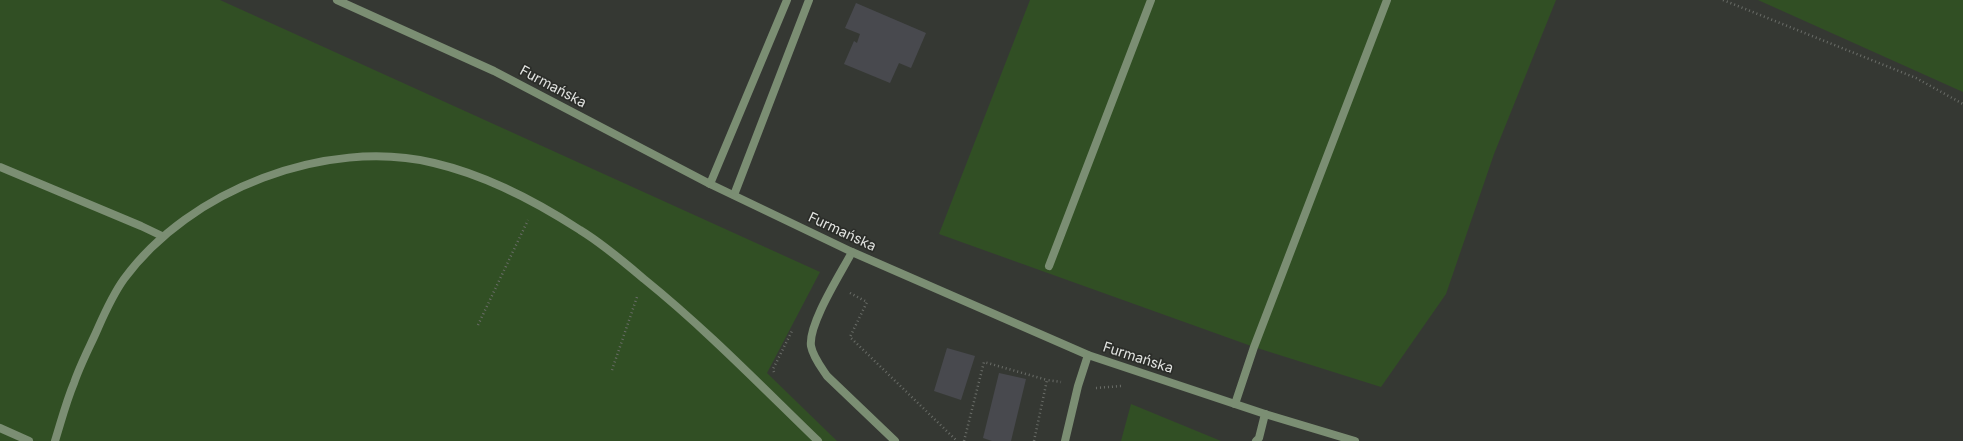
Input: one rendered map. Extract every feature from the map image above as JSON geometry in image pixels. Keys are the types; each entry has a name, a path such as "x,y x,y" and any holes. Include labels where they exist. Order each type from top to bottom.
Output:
{"street":[{"name":"Furmańska","path":"337,0 494,72 710,184 852,252 1088,355 1265,414 1355,441"},
{"path":"710,184 787,0"},
{"path":"734,195 809,0"},
{"path":"1049,266 1151,0"},
{"path":"1235,404 1254,347 1387,0"},
{"path":"55,441 74,383 107,308 123,280 162,236 220,197 252,182 276,173 345,158 409,158 433,162 467,172 535,205 581,230 646,280 715,342 818,441"},
{"path":"0,167 162,236"},
{"path":"852,252 818,316 811,337 814,354 827,376 895,441"},
{"path":"1065,441 1078,386 1088,355"},
{"path":"1259,440 1265,414"},
{"path":"0,428 29,441"}],"path":[{"path":"1723,0 1916,78 1963,104"},
{"path":"478,325 535,205"},
{"path":"612,370 639,293 646,280"},
{"path":"834,285 868,302 850,336 957,441"},
{"path":"776,376 774,369 795,325"},
{"path":"964,441 984,362 1047,380"}],"green space":[{"path":"0,0 220,0 820,272 767,373 837,441 0,441"},
{"path":"1030,0 1556,0 1494,154 1446,294 1381,387 1254,347 939,234"},
{"path":"1758,0 1963,0 1963,92"},
{"path":"1131,404 1221,441 1121,441"}],"building":[{"path":"856,3 926,33 911,68 899,63 890,83 844,64 854,41 857,43 860,34 845,28"},
{"path":"947,348 975,356 961,400 934,391"},
{"path":"999,373 1026,379 1011,441 992,441 983,438"}]}
